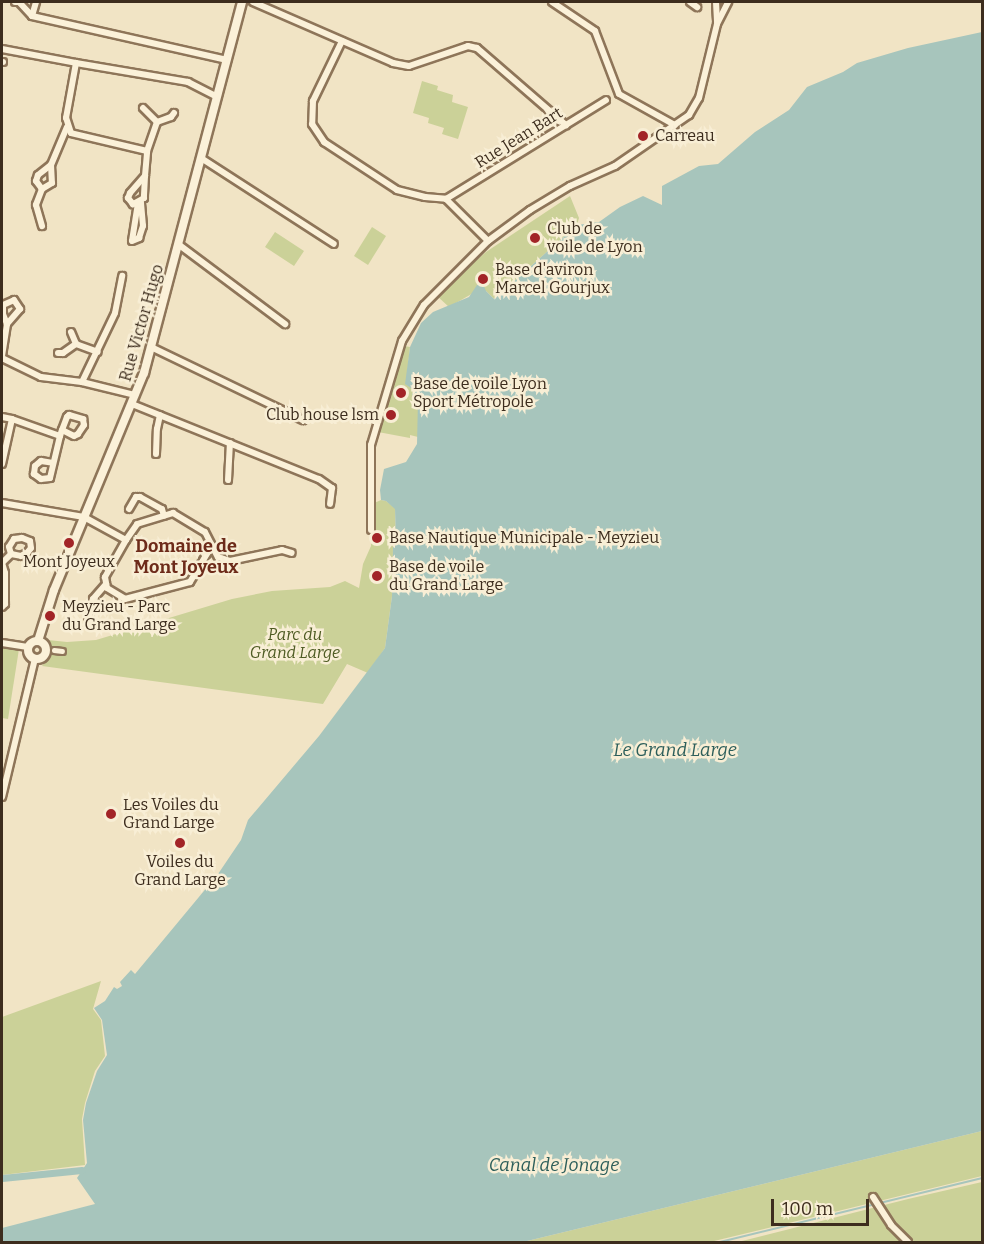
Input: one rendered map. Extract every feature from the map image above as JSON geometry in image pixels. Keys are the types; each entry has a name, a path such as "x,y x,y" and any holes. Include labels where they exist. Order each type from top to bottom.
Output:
{"street":[{"path":"15,2 19,2 32,16 227,60"},
{"path":"32,16 36,2"},
{"name":"Rue Victor Hugo","path":"38,641 54,590 132,404 151,347 242,2"},
{"path":"252,2 393,63 409,66 468,46 477,48 566,125"},
{"path":"552,2 595,31 619,94 675,125"},
{"path":"690,2 697,7"},
{"path":"716,2 717,24"},
{"path":"371,530 371,445 402,341 424,305 488,241 551,196 615,166 689,115 699,98 717,24 728,2"},
{"path":"342,40 313,101 312,124 324,142 397,190 446,199 488,241"},
{"path":"2,49 188,82 217,97"},
{"path":"76,63 66,118 67,127 71,133 147,151"},
{"name":"Rue Jean Bart","path":"446,199 606,100"},
{"path":"143,108 157,122"},
{"path":"157,122 171,117 174,112"},
{"path":"140,202 143,226 139,238 132,241 140,202 145,193 147,151 157,122"},
{"path":"42,226 36,205 42,189 52,183 51,165 67,127"},
{"path":"201,158 334,244"},
{"path":"42,189 36,181 38,176 51,165"},
{"path":"140,202 131,203 130,193 145,176"},
{"path":"178,244 285,324"},
{"path":"82,382 115,313 122,276"},
{"path":"8,324 2,357 41,377 82,382 135,395"},
{"path":"71,332 76,344 98,352"},
{"path":"58,352 63,353 76,344"},
{"path":"151,347 303,420"},
{"path":"132,404 319,479 332,488 330,504"},
{"path":"156,453 160,415"},
{"path":"2,417 61,433 53,463"},
{"path":"2,464 12,419"},
{"path":"228,480 230,443"},
{"path":"129,509 136,497 140,497 162,509 164,516"},
{"path":"2,503 84,518 126,540"},
{"path":"211,547 190,582 125,599 107,588 105,577 136,524 173,513 206,532 211,547 218,557 230,561 282,550 292,553"},
{"path":"2,607 5,604 2,563 11,554"},
{"path":"88,617 93,606 93,598 106,584"},
{"path":"2,643 28,647 38,641 45,646 46,652 41,659 35,659 29,656 28,647"},
{"path":"54,650 62,651"},
{"path":"2,796 35,659"},
{"path":"873,1197 878,1208 908,1242"}],"green space":[{"path":"422,81 438,86 437,90 453,95 452,102 468,107 458,139 442,134 444,128 428,123 429,118 413,113"},
{"name":"Club de voile de Lyon","path":"570,196 579,218 577,225 494,299 486,291 475,292 449,307 436,295 486,252"},
{"path":"372,227 386,236 368,265 354,256"},
{"path":"275,232 304,251 294,266 265,247"},
{"name":"Base de voile Lyon Sport Métropole","path":"404,346 410,347 406,384 414,390 412,395 418,399 418,403 412,403 412,407 418,407 418,437 410,435 410,438 378,432"},
{"name":"Parc du Grand Large","path":"381,500 395,508 396,543 393,548 392,596 385,648 368,673 347,664 323,704 42,666 50,656 52,649 48,640 67,642 96,640 232,599 272,591 330,587 345,581 359,588 363,564 371,546 372,504"},
{"path":"2,647 19,649 8,719 2,718"},
{"path":"101,981 93,1009 101,1020 105,1056 95,1071 82,1119 85,1165 2,1175 2,1017"},
{"path":"982,1131 982,1176 710,1242 523,1242"},
{"path":"982,1182 982,1242 738,1242 908,1199"}],"water":[{"name":"Le Grand Large","path":"982,32 982,1131 523,1242 2,1242 2,1228 95,1204 77,1178 87,1163 83,1120 86,1103 97,1071 107,1055 102,1020 94,1008 105,1001 114,987 117,989 122,986 120,982 131,970 135,974 218,874 241,840 248,820 319,736 385,648 392,596 393,548 396,543 395,509 386,501 381,500 380,490 384,469 406,462 417,444 418,400 412,395 414,390 405,384 410,347 421,323 433,312 469,297 477,285 483,284 494,299 577,225 599,222 620,207 643,196 662,205 662,186 699,166 718,164 755,132 789,110 807,87 843,72 857,63 908,48"}],"waterway":[{"path":"2,1178 82,1170"},
{"path":"720,1242 982,1178"}],"place":[{"name":"Carreau","path":"643,136"},
{"name":"Club de voile de Lyon","path":"535,238"},
{"name":"Base d'aviron Marcel Gourjux","path":"483,279"},
{"name":"Base de voile Lyon Sport Métropole","path":"401,393"},
{"name":"Club house lsm","path":"391,415"},
{"name":"Base Nautique Municipale - Meyzieu","path":"377,538"},
{"name":"Mont Joyeux","path":"69,543"},
{"name":"Base de voile du Grand Large","path":"377,576"},
{"name":"Meyzieu - Parc du Grand Large","path":"50,616"},
{"name":"Les Voiles du Grand Large","path":"111,814"},
{"name":"Voiles du Grand Large","path":"180,843"}],"district":[{"name":"Domaine de Mont Joyeux","path":"186,557"}],"water label":[{"name":"Canal de Jonage","path":"554,1165"}]}
